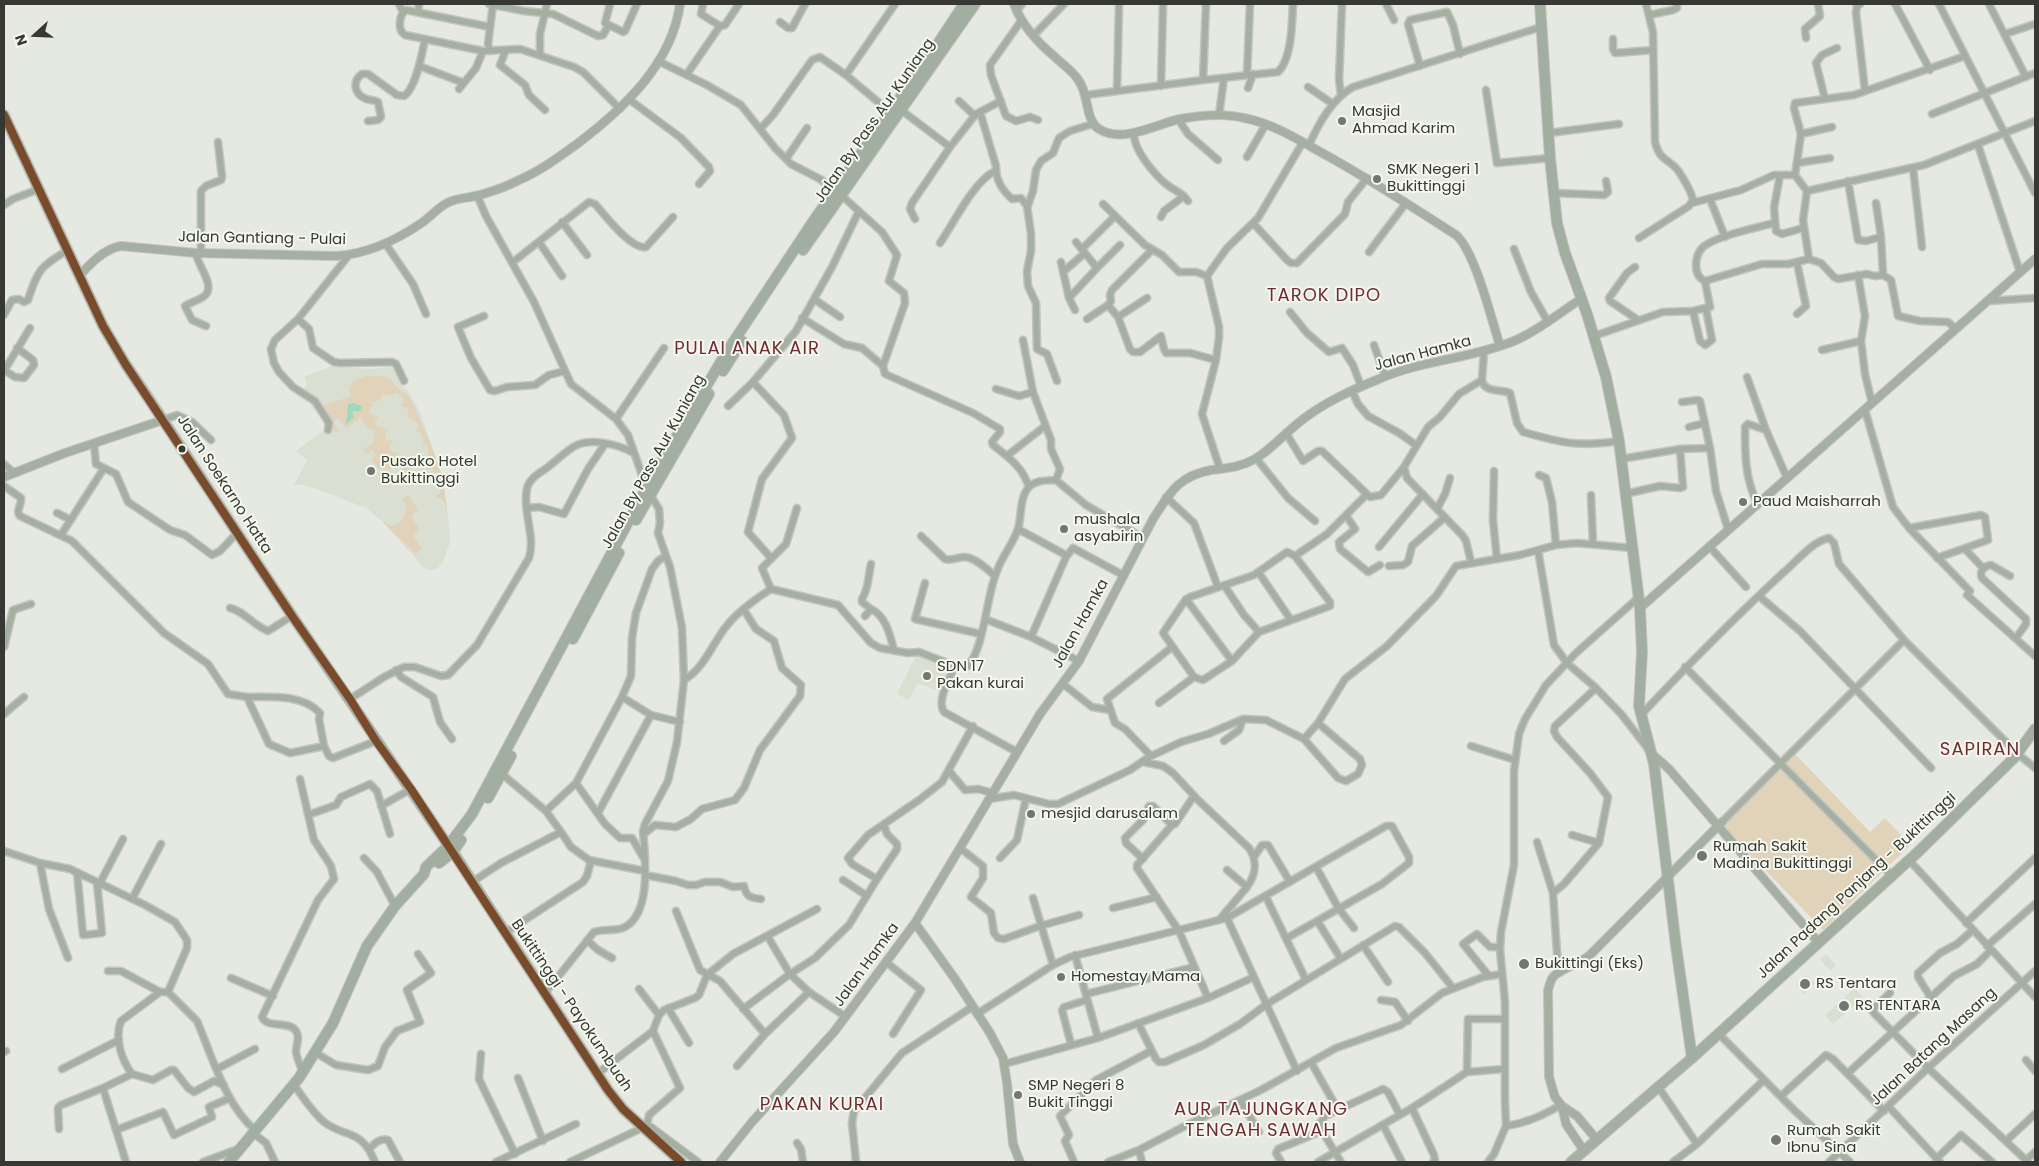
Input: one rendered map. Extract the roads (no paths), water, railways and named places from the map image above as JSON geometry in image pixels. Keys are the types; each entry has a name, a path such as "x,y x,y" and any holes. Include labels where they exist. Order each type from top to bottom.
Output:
{"highway":[{"name":"Jalan By Pass Aur Kuniang","path":"934,56 964,4"},
{"name":"Jalan By Pass Aur Kuniang","path":"450,849 472,814 610,563 650,496 726,353 934,56 975,4"},
{"path":"1540,4 1550,158 1561,240 1606,377 1619,441 1640,608 1642,652 1638,698 1640,715 1652,754 1692,1058"},
{"name":"Jalan Soekarno Hatta","path":"4,115 103,326 126,365 292,616 450,849"},
{"name":"Jalan By Pass Aur Kuniang","path":"610,563 649,483 690,421"},
{"name":"Jalan By Pass Aur Kuniang","path":"450,849 477,818 502,774 520,728"},
{"name":"Jalan Padang Panjang - Bukittinggi","path":"1692,1058 1909,860 2018,754 2035,729"},
{"path":"229,1162 294,1085 316,1053 333,1023 367,946 395,906 424,874 426,868 450,849"}],"main road":[{"name":"Bukittinggi - Payokumbuah","path":"450,849 597,1074 623,1109 681,1162"},
{"path":"1571,1162 1692,1058"}],"street":[{"path":"399,4 403,12 400,31 405,35 486,51 520,49 540,55 579,69 620,109"},
{"path":"418,12 419,4"},
{"path":"459,90 486,51 491,4 558,16 598,36 603,35 608,26"},
{"path":"540,55 540,34 547,4"},
{"path":"610,4 604,21 608,26 620,32 625,30 637,4"},
{"name":"Jalan Gantiang - Pulai","path":"80,275 96,259 115,247 128,246 199,253 349,256 385,243 422,223 447,204 457,199 477,195 520,180 543,168 597,129 630,100 658,60 675,26 680,4"},
{"path":"703,4 701,14 720,26"},
{"path":"687,74 720,26 725,25 739,4"},
{"path":"780,22 788,28 792,28 805,4"},
{"path":"846,75 895,4"},
{"path":"1022,4 1016,7 1021,21 1033,36 1078,78 1086,95 1093,124"},
{"path":"1033,36 1064,4"},
{"path":"1117,90 1119,4"},
{"path":"1161,86 1164,4"},
{"path":"1203,80 1206,4"},
{"path":"1248,88 1250,75 1250,4"},
{"path":"1086,95 1278,72 1284,64 1290,43 1293,4"},
{"path":"1341,95 1339,80 1342,4"},
{"path":"1386,4 1394,20"},
{"path":"1646,4 1653,50 1656,148 1662,158 1675,168 1692,194 1692,203"},
{"path":"1649,15 1673,10 1677,8 1677,4"},
{"path":"1806,38 1805,30 1820,16 1818,4"},
{"path":"1860,4 1856,9 1856,13 1865,91"},
{"path":"1895,4 1930,70"},
{"path":"1938,4 1983,94 2034,185 2035,194"},
{"path":"1989,4 2026,77"},
{"path":"403,12 406,10 418,12 490,27"},
{"path":"1420,66 1408,24 1410,20 1447,12 1453,25 1460,54"},
{"path":"1021,21 990,65 991,75 1005,114 1010,119 1019,120 1030,116 1038,120"},
{"path":"2005,34 2035,24"},
{"path":"1220,469 1202,414 1216,360 1219,332 1207,276 1227,248 1261,214 1306,143 1341,95 1353,87 1541,27"},
{"path":"1613,39 1615,53 1653,50"},
{"path":"368,121 378,120 381,115 377,101 367,99 358,94 355,86 359,76 368,74 397,95 404,96 409,90 419,66 425,40"},
{"path":"1824,99 1816,63 1822,55 1837,48"},
{"path":"506,50 500,65 525,85 529,95 545,110"},
{"path":"1809,259 1803,228 1808,192 1795,175 1801,134 1794,104 1865,91 1930,70 1965,56"},
{"path":"760,129 773,115 812,60 820,57 895,111 950,147"},
{"path":"658,60 687,74 740,105 786,159 798,169 840,189 859,211 876,225 894,249 896,255 889,281 891,285 902,290 905,298 883,366 884,372 973,413 996,427 1000,432 992,444 1008,455 1021,469 1029,487"},
{"path":"419,66 464,83"},
{"path":"1932,114 2035,73"},
{"path":"1219,114 1224,78"},
{"path":"1308,87 1334,104"},
{"path":"1486,90 1497,163 1550,158"},
{"path":"630,100 681,138 709,167 710,171 699,184"},
{"path":"959,101 978,114 996,166 995,172 1003,190 1014,200 1021,198 1028,208 1032,245 1027,266 1027,281 1036,303 1036,346 1038,351 1046,354 1057,381"},
{"path":"915,219 910,209 912,203 950,147 978,114 1001,101"},
{"path":"1028,208 1036,170 1041,161 1053,153 1059,138 1070,131 1093,124 1107,132 1124,134 1178,119 1219,114 1266,124 1306,143 1367,178 1456,235 1465,245 1470,255 1500,346"},
{"path":"1178,119 1188,134 1218,160"},
{"path":"1808,192 1848,181 1913,168 1978,145 2035,121"},
{"path":"1247,157 1266,124"},
{"path":"1549,133 1619,124"},
{"path":"1801,134 1832,127"},
{"path":"786,159 807,128"},
{"path":"1134,132 1134,142 1141,155 1166,184 1186,198 1164,211 1161,217"},
{"path":"206,326 192,320 185,306 193,300 204,297 208,291 208,282 198,264 201,190 221,180 218,142"},
{"path":"1978,145 2020,272"},
{"path":"1797,162 1830,158"},
{"path":"1913,168 1922,247"},
{"path":"940,243 972,194 988,175 995,172"},
{"path":"1639,238 1692,203 1741,190 1774,175 1795,175"},
{"path":"1780,175 1774,208 1776,231 1782,234 1803,228"},
{"path":"1253,223 1291,263 1297,263 1345,214 1348,202 1367,178"},
{"path":"1554,193 1604,195 1608,192 1606,181"},
{"path":"1848,181 1858,240 1866,241 1881,237"},
{"path":"4,205 39,188"},
{"path":"477,195 486,216 534,302 574,388 616,419 628,435 642,474 649,483"},
{"path":"1710,199 1725,237"},
{"path":"513,262 586,204 592,203 632,243 640,248 646,247 673,217"},
{"path":"1369,252 1406,203"},
{"path":"1876,203 1881,237 1883,275"},
{"path":"1103,204 1145,245 1162,255 1179,272 1196,272 1207,276"},
{"path":"728,406 753,382 794,333 814,299 859,211"},
{"path":"1063,272 1115,216"},
{"path":"562,222 587,255"},
{"path":"1594,336 1663,312 1693,311 1710,307 1705,282 1699,277 1696,268 1699,252 1708,244 1725,237 1774,223"},
{"path":"539,242 562,276"},
{"path":"1076,242 1097,268"},
{"path":"385,243 413,284 426,314"},
{"path":"1069,298 1120,245"},
{"path":"1514,249 1531,292 1548,322"},
{"path":"4,315 6,307 14,299 27,301 30,290 46,262 68,250"},
{"path":"1087,319 1108,305 1111,301 1110,295 1112,290 1152,250"},
{"path":"328,430 329,423 315,401 286,380 276,367 272,354 275,340 298,319 349,256"},
{"path":"1705,282 1762,264 1797,263 1809,259 1821,263 1836,278 1858,275 1883,275 1891,280 1898,316 1920,322 1948,322 1956,329"},
{"path":"1640,608 2035,259"},
{"path":"1061,262 1069,298 1075,310"},
{"path":"1797,263 1806,306 1797,314"},
{"path":"1635,267 1627,273 1609,298 1610,301 1638,320"},
{"path":"1858,275 1865,316 1861,341 1865,374 1872,404"},
{"path":"1118,317 1147,298"},
{"name":"Jalan Hamka","path":"720,1162 752,1122 846,1017 915,923 1040,714 1079,661 1143,538 1166,498 1178,484 1184,479 1202,472 1240,466 1256,458 1320,408 1362,386 1385,376 1484,351 1528,335 1581,298"},
{"path":"1988,301 2035,298"},
{"path":"814,299 840,316"},
{"path":"1108,305 1118,317 1130,350 1133,352 1140,352 1161,336 1166,353 1190,353 1216,360"},
{"path":"1693,311 1700,342 1705,345 1712,340 1706,309"},
{"path":"1290,312 1308,333 1329,352 1342,348 1353,365 1362,386"},
{"path":"484,316 458,327 472,358 490,390 531,386 549,375 565,371"},
{"path":"802,318 844,344 862,348 883,366"},
{"path":"298,319 309,329 313,348 334,362 394,363 404,381"},
{"path":"17,348 33,360 34,364 24,378 15,377 4,371 17,348 30,328"},
{"path":"1023,340 1033,392 1044,426 1051,440 1051,449 1060,469 1056,480"},
{"path":"1822,350 1861,341"},
{"path":"1374,346 1385,376"},
{"path":"616,419 664,348"},
{"path":"1484,351 1483,385 1488,389 1510,393 1518,423 1523,432 1570,444 1597,444 1619,441"},
{"path":"1747,376 1766,430 1786,478"},
{"path":"1286,433 1303,461 1318,451 1322,451 1367,494 1374,497 1381,495 1404,467 1424,432 1440,417 1455,398 1482,380"},
{"path":"753,382 784,415 792,438 762,479 748,532 771,558"},
{"path":"996,389 1019,396 1033,392"},
{"path":"1352,391 1358,404 1368,416 1416,445"},
{"path":"1682,402 1698,400 1700,402 1710,448 1716,491 1728,529"},
{"path":"1865,410 1890,499 1899,516 1970,591 1967,595 2035,656"},
{"path":"4,477 177,415 192,422 212,440"},
{"path":"1689,426 1705,424"},
{"path":"1757,503 1750,488 1745,468 1745,427 1748,424 1766,430"},
{"path":"1008,455 1044,426"},
{"path":"350,699 396,670 415,667 445,676 477,645 529,558 531,548 527,488 531,480 573,447 588,443 624,448 634,453"},
{"path":"94,444 96,464 116,474 128,502 170,530 185,535 210,554 220,551 237,532"},
{"path":"527,508 539,507 564,514 588,469 605,444"},
{"path":"1621,460 1680,450 1710,448"},
{"path":"1625,494 1660,486 1683,487 1680,450"},
{"path":"1256,458 1288,498 1315,521"},
{"path":"4,464 14,473"},
{"path":"1404,467 1407,478 1466,541 1471,562"},
{"path":"62,535 104,468"},
{"path":"1494,471 1493,520 1497,559"},
{"path":"1540,475 1546,478 1552,502 1556,545"},
{"path":"1437,509 1445,494 1450,478"},
{"path":"771,589 838,605 871,643 880,648 908,653 919,652 955,666 966,667 970,663 981,634 995,576 1018,529 1023,499 1029,487 1040,481 1056,480 1086,505 1143,538"},
{"path":"4,486 21,498 22,502 18,511 20,516 72,541 164,633 208,664 228,694 247,697 290,698 312,706 320,713 319,720 324,746 329,756 333,758 376,741"},
{"path":"1295,556 1327,534 1367,494"},
{"path":"1380,547 1423,494"},
{"path":"1591,495 1593,544"},
{"path":"544,993 594,932 601,929 626,927 638,915 644,891 645,824 668,782 678,742 684,680 682,628 670,567 658,533 660,523 659,509 650,496"},
{"path":"1166,498 1194,523 1221,586 1259,632"},
{"path":"771,589 762,568 786,544 797,508"},
{"path":"57,512 71,520"},
{"path":"1346,515 1355,529 1339,542 1340,550 1368,572 1380,565"},
{"path":"1909,528 1983,516 1986,520 1988,540 1937,558"},
{"path":"1389,566 1404,565 1408,562 1412,546 1445,518"},
{"path":"1018,529 1064,554 1066,557"},
{"path":"921,536 945,559 971,558 995,576"},
{"path":"1640,715 1685,667 1759,596 1813,546 1829,538 1834,542 1838,564 1904,640 2018,754 2035,768"},
{"path":"1304,739 1318,723 1344,679 1387,646 1436,596 1453,568 1471,562 1497,559 1556,545 1593,544 1632,548"},
{"path":"1709,546 1746,587"},
{"path":"1031,636 1066,557 1073,548 1123,575"},
{"path":"1965,549 1983,568"},
{"path":"1538,550 1552,640 1566,663 1596,688 1622,715 1652,754 1669,769 1719,824 1820,943"},
{"path":"1287,552 1295,556 1331,604 1328,607 1259,632 1232,661 1207,678 1198,679 1194,677 1163,633 1186,599 1259,573 1283,553 1287,552"},
{"path":"546,811 576,783 622,698 631,676 632,638 636,613 652,569 665,556"},
{"path":"871,564 868,588 862,602 884,620 894,650"},
{"path":"2010,576 1995,565 1987,565 1981,572 1982,578 2026,619 2026,624 2016,638"},
{"path":"1259,573 1291,620"},
{"path":"925,583 915,619 981,634"},
{"path":"684,680 694,673 708,656 728,623 771,589"},
{"path":"1759,596 1800,631 1931,768"},
{"path":"1488,1162 1494,1154 1506,1126 1505,1019 1500,947 1501,932 1514,865 1515,760 1519,734 1525,719 1546,685 1566,663 1639,597"},
{"path":"1186,599 1232,661"},
{"path":"4,646 13,610 31,604"},
{"path":"230,608 238,610 247,619 268,631 292,616"},
{"path":"865,616 870,609"},
{"path":"644,835 655,825 676,828 691,819 702,809 735,800 744,788 760,750 800,696 801,685 782,668 774,641 756,628 744,610"},
{"path":"985,619 1031,636 1079,661"},
{"path":"1584,1151 1566,1124 1549,1077 1548,990 1551,981 1555,975 1582,962 1590,955 1668,874 1904,640"},
{"path":"1150,756 1125,729 1115,723 1106,701 1108,697 1172,647"},
{"path":"955,666 944,694 942,709 944,712 973,726 1017,752"},
{"path":"1685,667 1892,876"},
{"path":"396,670 401,677 433,697 440,722 452,738"},
{"path":"1159,703 1194,677"},
{"path":"1063,684 1092,707 1110,710"},
{"path":"1553,893 1571,877 1600,843 1608,805 1607,795 1557,738 1554,731 1555,726 1596,688"},
{"path":"4,714 24,697"},
{"path":"247,697 269,744 290,754 324,746"},
{"path":"622,698 651,715 680,722"},
{"path":"598,813 651,715"},
{"path":"949,771 965,790 978,789 991,796 1008,795 1058,804 1130,770 1150,756 1180,742 1208,734 1243,719 1266,720 1304,739 1338,778 1346,781 1358,774 1362,764 1360,759 1318,723"},
{"path":"1224,741 1239,730 1243,719"},
{"path":"877,879 852,864 848,858 868,835 936,787 949,771 973,726"},
{"path":"1471,746 1515,760"},
{"path":"1143,762 1164,766 1249,848 1254,857 1255,872 1247,887 1223,919"},
{"path":"502,774 546,811 576,852 591,861 688,885 720,882 733,887 744,886 745,893 749,897 761,899"},
{"path":"300,780 316,844 331,866 334,879 318,900 263,1014 263,1020 292,1026 296,1030 298,1038 297,1054 303,1073"},
{"path":"576,783 605,824 620,838 632,838 645,860"},
{"path":"308,815 336,806 342,798 368,784 375,787 390,834"},
{"path":"381,806 411,789"},
{"path":"1194,796 1175,824 1172,825 1141,861 1138,870 1179,931 1208,998"},
{"path":"1000,858 1017,840 1026,798"},
{"path":"1141,861 1125,838 1140,823 1149,806 1153,806 1172,825"},
{"path":"743,1009 790,974 816,958 849,925 897,849 897,844 887,834 884,825"},
{"path":"977,1014 1053,965 1075,956 1223,919 1266,897 1386,826 1392,826 1409,858 1409,863 1382,884 1287,938"},
{"path":"472,882 500,863 561,832"},
{"path":"1572,836 1600,843"},
{"path":"76,872 83,935 102,933 99,883 123,840"},
{"path":"1537,842 1553,893 1557,953 1561,972"},
{"path":"132,899 161,844"},
{"path":"1254,857 1262,844 1268,845 1290,882"},
{"path":"960,848 983,866 983,878 971,898 991,913 995,936 1004,939 1079,915"},
{"path":"4,851 76,872 175,922 187,940 185,957 172,980 168,992"},
{"path":"364,858 377,872 395,906"},
{"path":"1966,923 2035,858"},
{"path":"1909,860 2035,997"},
{"path":"505,933 583,882 587,876 591,861"},
{"path":"40,863 47,900 68,958"},
{"path":"1316,867 1339,909 1354,928"},
{"path":"1227,870 1247,887"},
{"path":"843,880 867,896"},
{"path":"1113,908 1157,897"},
{"path":"1266,897 1306,980"},
{"path":"1032,898 1053,965"},
{"path":"1848,1073 1954,976 1976,964 1989,948 2035,904"},
{"path":"597,1074 653,1031 659,1015 668,1008 695,998 702,992 707,975 733,954 768,937 817,909"},
{"path":"676,911 700,969 707,975 720,981 765,1034"},
{"path":"1223,919 1254,977 1297,1071"},
{"path":"1318,922 1341,959"},
{"path":"915,923 990,1033 1004,1064 1013,1144 1020,1162"},
{"path":"1138,1023 1158,1062 1165,1062 1204,1045 1240,1024 1267,1004 1392,926 1397,926 1426,953 1454,988"},
{"path":"1931,998 1918,974 1936,956 1957,944 1973,930"},
{"path":"1489,976 1463,944 1477,934 1490,947 1500,947"},
{"path":"768,937 790,974 809,992 846,1017"},
{"path":"587,940 598,950 612,958"},
{"path":"1363,945 1388,982"},
{"path":"316,1053 336,1065 368,1070 378,1066 386,1047 397,1031 420,1022 407,990 431,973 418,954"},
{"path":"1075,956 1098,1038"},
{"path":"886,962 921,990 893,1034"},
{"path":"1072,1044 1062,1010 1064,1007 1086,997 1194,967"},
{"path":"108,971 121,971 160,992 168,992 197,1022 230,1098 245,1122 266,1143 275,1162"},
{"name":"Jalan Batang Masang","path":"1829,1162 1928,1068 2035,971"},
{"path":"1108,1162 1139,1150 1240,1100 1345,1044 1394,1028 1408,1020 1435,996 1489,976 1502,974"},
{"path":"1004,1064 1098,1038 1208,998 1254,977"},
{"path":"231,978 273,996"},
{"path":"639,988 659,1015"},
{"path":"160,992 121,1022 118,1027 122,1054 127,1067 132,1074 153,1080 174,1070 188,1088 194,1092 214,1081"},
{"path":"738,1066 765,1034 809,992"},
{"path":"1890,993 1872,1010 1928,1068 2027,1161 2035,1152"},
{"path":"1381,1000 1395,1002 1408,1020"},
{"path":"856,1162 852,1123 854,1111 902,1053 972,1007"},
{"path":"668,1008 689,1043"},
{"path":"1467,1072 1468,1019 1505,1019"},
{"path":"570,1162 586,1159 642,1126 649,1115 680,1088 653,1031"},
{"path":"1719,1034 1850,1162"},
{"path":"62,1068 119,1040"},
{"path":"214,1081 214,1074 217,1070 256,1049"},
{"path":"1074,1162 1065,1141 1068,1135 1061,1115 1096,1080 1151,1051"},
{"path":"481,1054 479,1079 515,1154"},
{"path":"1781,1096 1826,1055 1886,1108 1938,1161 1961,1135 1992,1162"},
{"path":"2026,1060 2035,1070"},
{"path":"1311,1062 1338,1110"},
{"path":"1318,1162 1412,1108 1467,1072 1504,1069"},
{"path":"60,1129 58,1108 61,1105 132,1074"},
{"path":"518,1078 543,1140"},
{"path":"1673,1162 1697,1144 1764,1080"},
{"path":"214,1081 224,1085"},
{"path":"294,1085 318,1117 327,1124 359,1139 369,1149 375,1162"},
{"path":"103,1088 126,1162"},
{"path":"1659,1088 1697,1144"},
{"path":"1341,1162 1322,1131 1321,1120 1383,1089 1388,1092 1400,1115"},
{"path":"116,1130 163,1112 174,1135 212,1118 209,1107 230,1098"},
{"path":"1240,1100 1259,1132"},
{"path":"1506,1126 1541,1116 1561,1106"},
{"path":"1561,1106 1577,1116 1597,1140"},
{"path":"1412,1108 1434,1155 1435,1160 1433,1162"},
{"path":"2006,1141 2035,1114"},
{"path":"496,1162 506,1161 515,1154 576,1124"},
{"path":"1383,1125 1402,1162"},
{"path":"642,1126 698,1162"},
{"path":"1281,1162 1276,1153 1278,1149 1322,1131"},
{"path":"369,1149 377,1141 388,1140 400,1162"},
{"path":"797,1143 801,1149 803,1162"},
{"path":"203,1162 242,1148"},
{"path":"1139,1150 1142,1162"}],"place":[{"name":"Masjid Ahmad Karim","path":"1342,121"},
{"name":"SMK Negeri 1 Bukittinggi","path":"1377,179"},
{"name":"Pusako Hotel Bukittinggi","path":"371,471"},
{"name":"Paud Maisharrah","path":"1743,502"},
{"name":"mushala asyabirin","path":"1064,529"},
{"name":"SDN 17 Pakan kurai","path":"927,676"},
{"name":"mesjid darusalam","path":"1031,814"},
{"name":"Rumah Sakit Madina Bukittinggi","path":"1702,856"},
{"name":"Bukittingi (Eks)","path":"1524,964"},
{"name":"Homestay Mama","path":"1061,977"},
{"name":"RS Tentara","path":"1805,984"},
{"name":"RS TENTARA","path":"1844,1006"},
{"name":"SMP Negeri 8 Bukit Tinggi","path":"1018,1095"},
{"name":"Rumah Sakit Ibnu Sina","path":"1776,1140"}],"district":[{"name":"TAROK DIPO","path":"1324,296"},
{"name":"PULAI ANAK AIR","path":"747,349"},
{"name":"SAPIRAN","path":"1980,750"},
{"name":"PAKAN KURAI","path":"822,1105"},
{"name":"AUR TAJUNGKANG TENGAH SAWAH","path":"1261,1120"}]}
